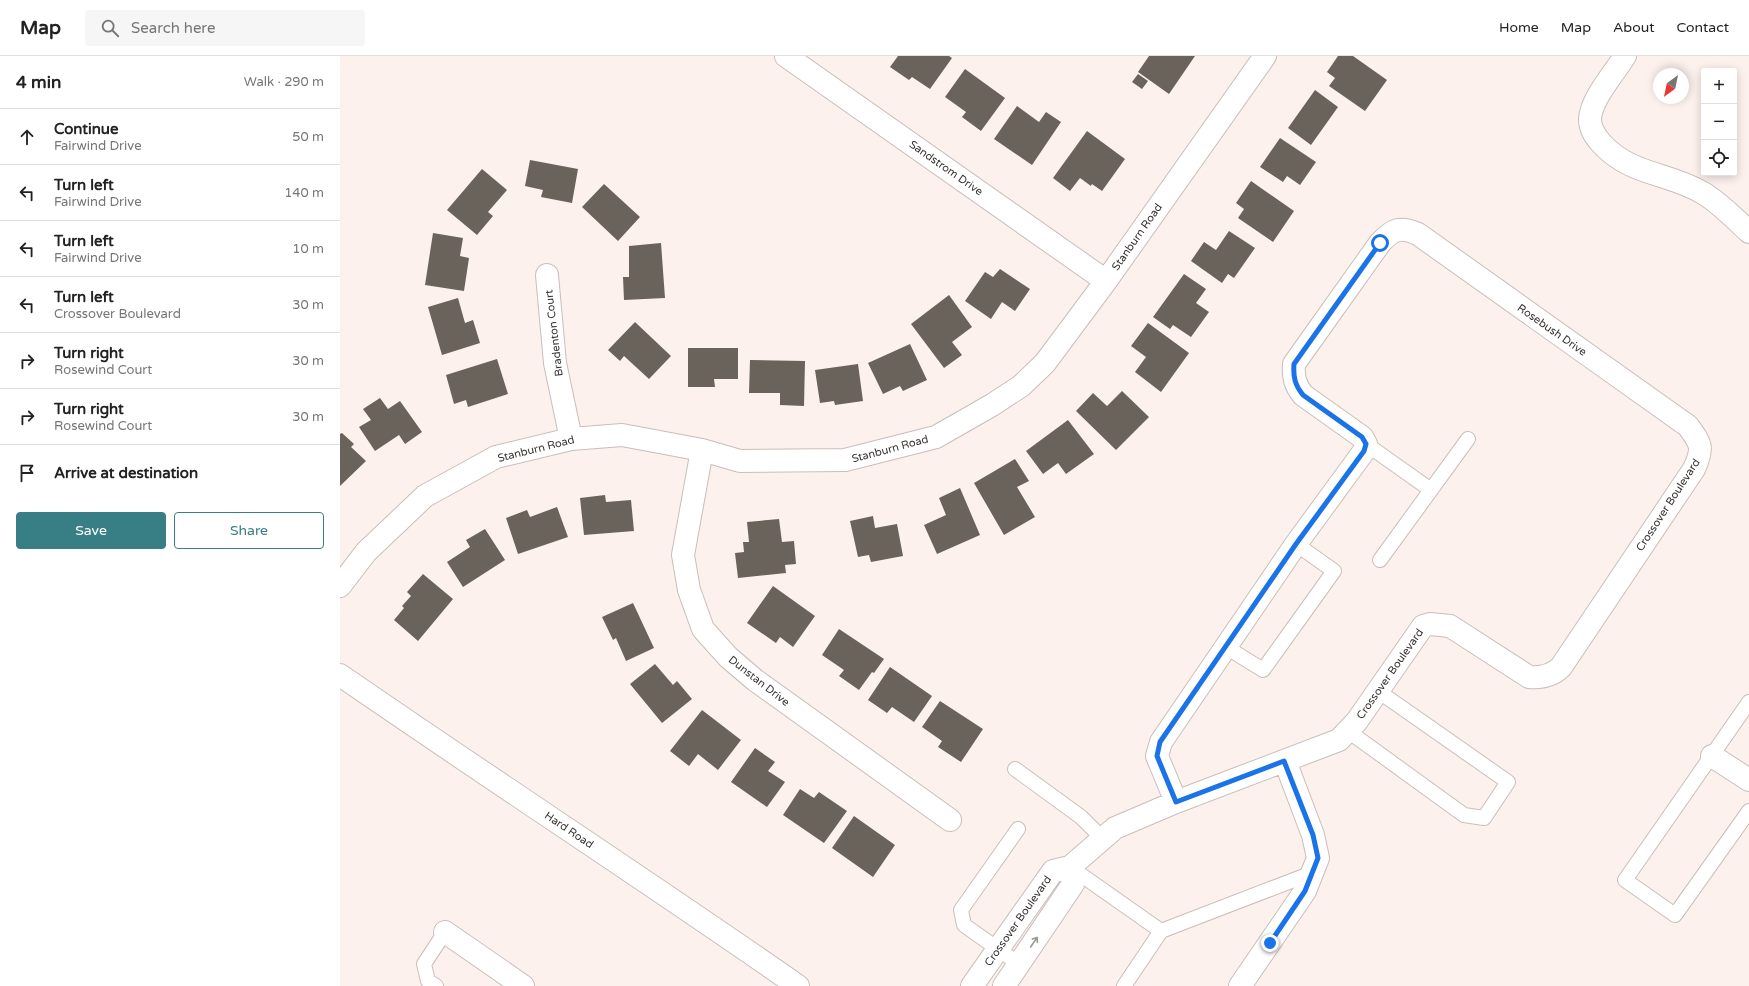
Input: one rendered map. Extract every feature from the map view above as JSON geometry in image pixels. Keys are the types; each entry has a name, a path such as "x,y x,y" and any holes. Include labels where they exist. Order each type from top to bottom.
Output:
{"street":[{"name":"Sandstrom Drive","path":"786,56 1106,281"},
{"name":"Stanburn Road","path":"340,586 366,552 425,496 496,457 571,439 622,435 702,450 740,461 846,460 936,437 992,405 1021,386 1045,363 1106,281 1265,56"},
{"path":"1625,56 1594,104 1590,119 1593,134 1611,154 1634,168 1675,181 1703,193 1749,232"},
{"name":"Rosebush Drive","path":"1366,444 1362,437 1303,395 1296,386 1293,375 1294,364 1380,243 1388,235 1398,229 1408,229 1418,234 1688,426 1700,443"},
{"name":"Bradenton Court","path":"547,275 555,363 571,439"},
{"name":"Crossover Boulevard","path":"972,986 1053,871 1070,867 1115,828 1176,802 1339,740 1357,721 1423,626 1430,624 1450,626 1529,677 1540,678 1556,672 1561,667 1694,469 1700,456 1700,443"},
{"path":"1176,802 1157,756 1160,742 1296,544 1364,451 1366,444"},
{"name":"Dunstan Drive","path":"702,450 683,555 689,590 703,629 728,657 755,680 950,820"},
{"name":"Hard Road","path":"340,675 458,757 694,914 798,986"},
{"path":"1712,756 1749,780"},
{"path":"1240,986 1305,891 1318,858 1313,835 1284,761"},
{"path":"1004,986 1073,884 1070,867"},
{"path":"446,932 523,986"}],"lane":[{"path":"1380,560 1468,439"},
{"path":"1366,444 1431,490"},
{"path":"1226,647 1263,670 1334,571 1296,544"},
{"path":"1348,731 1464,815 1484,818 1508,782 1378,691"},
{"path":"1749,702 1625,880 1675,915 1749,811"},
{"path":"1015,770 1081,817 1103,839"},
{"path":"1018,829 961,910 964,925 1019,964"},
{"path":"1070,867 1161,932"},
{"path":"1124,986 1161,932 1312,873"},
{"path":"436,986 428,980 424,964 446,932"}],"building":[{"path":"898,56 949,56 952,58 930,89 912,77 909,80 890,67"},
{"path":"1149,56 1195,56 1169,94 1138,72"},
{"path":"1338,56 1353,56 1387,80 1365,111 1329,86 1335,78 1327,72"},
{"path":"965,69 1005,98 981,131 962,117 966,112 945,97"},
{"path":"1138,74 1148,81 1142,89 1132,82"},
{"path":"1315,90 1338,107 1311,145 1288,128"},
{"path":"1017,106 1039,122 1046,112 1061,122 1032,165 994,139"},
{"path":"1087,131 1125,159 1102,191 1092,184 1091,186 1080,178 1070,191 1053,178"},
{"path":"1280,138 1316,162 1300,185 1287,176 1283,182 1260,167"},
{"path":"530,160 578,169 572,203 541,197 543,190 525,186"},
{"path":"482,169 507,190 488,212 493,216 477,235 447,210"},
{"path":"1251,181 1294,211 1273,242 1238,218 1244,209 1236,203"},
{"path":"604,184 640,217 618,241 582,207"},
{"path":"1229,231 1255,248 1234,278 1228,274 1222,283 1191,261 1204,242 1216,250"},
{"path":"433,233 463,238 460,256 469,258 464,291 425,285"},
{"path":"661,243 665,298 624,300 623,277 629,277 629,246"},
{"path":"1000,269 1030,289 1015,311 1002,302 991,319 965,301 985,272 993,277"},
{"path":"1184,274 1206,289 1196,303 1209,312 1191,337 1173,325 1170,329 1153,317"},
{"path":"949,295 972,327 952,342 962,355 944,368 911,324"},
{"path":"458,298 465,323 473,320 480,343 442,355 428,307"},
{"path":"635,322 671,356 649,379 624,356 620,361 608,350"},
{"path":"1148,323 1189,353 1161,392 1135,372 1146,357 1131,346"},
{"path":"910,344 927,380 903,391 900,386 883,394 868,363"},
{"path":"688,348 738,348 738,379 714,379 715,387 688,387"},
{"path":"497,359 508,394 468,407 466,400 454,404 446,375"},
{"path":"750,360 805,361 804,406 780,405 780,393 749,393"},
{"path":"858,364 863,401 835,405 834,401 820,403 815,370"},
{"path":"1122,391 1149,417 1116,450 1076,411 1093,393 1107,406"},
{"path":"380,398 388,409 400,401 422,432 405,444 399,435 375,451 359,427 371,420 363,409"},
{"path":"1068,420 1094,454 1066,474 1058,463 1043,474 1026,451"},
{"path":"342,433 354,444 351,447 366,461 340,486 340,434"},
{"path":"1015,459 1029,481 1017,487 1035,517 1004,535 974,483"},
{"path":"960,488 980,535 937,554 924,525 946,515 939,498"},
{"path":"605,495 606,502 631,500 634,531 584,535 580,498"},
{"path":"557,507 568,537 518,554 506,518 527,510 530,517"},
{"path":"873,516 875,528 897,524 903,556 871,562 869,555 858,557 850,521"},
{"path":"779,519 782,542 794,541 796,564 785,565 786,573 738,578 735,553 744,552 743,542 749,542 747,522"},
{"path":"485,529 505,560 463,587 447,562 470,547 466,540"},
{"path":"423,574 453,599 418,641 394,620 404,608 402,606 411,596 407,592"},
{"path":"773,586 815,616 793,647 780,637 776,643 747,623"},
{"path":"633,603 654,648 626,661 616,638 613,640 602,617"},
{"path":"839,629 884,659 859,690 839,676 844,670 822,655"},
{"path":"655,664 673,685 677,681 692,699 662,723 630,684"},
{"path":"890,667 932,696 914,722 892,707 887,713 868,700"},
{"path":"940,701 983,729 961,762 938,747 942,741 922,727"},
{"path":"702,710 741,740 718,770 698,754 689,766 670,751"},
{"path":"755,748 775,762 768,771 785,782 767,807 731,782"},
{"path":"800,789 814,798 819,792 847,811 824,843 783,815"},
{"path":"854,816 895,845 873,877 832,848"}],"route":[{"path":"1270,943 1305,891 1318,858 1313,835 1284,761 1176,802 1157,756 1160,742 1296,544 1364,451 1366,444 1362,437 1303,395 1296,386 1293,375 1294,364 1380,243"}]}
